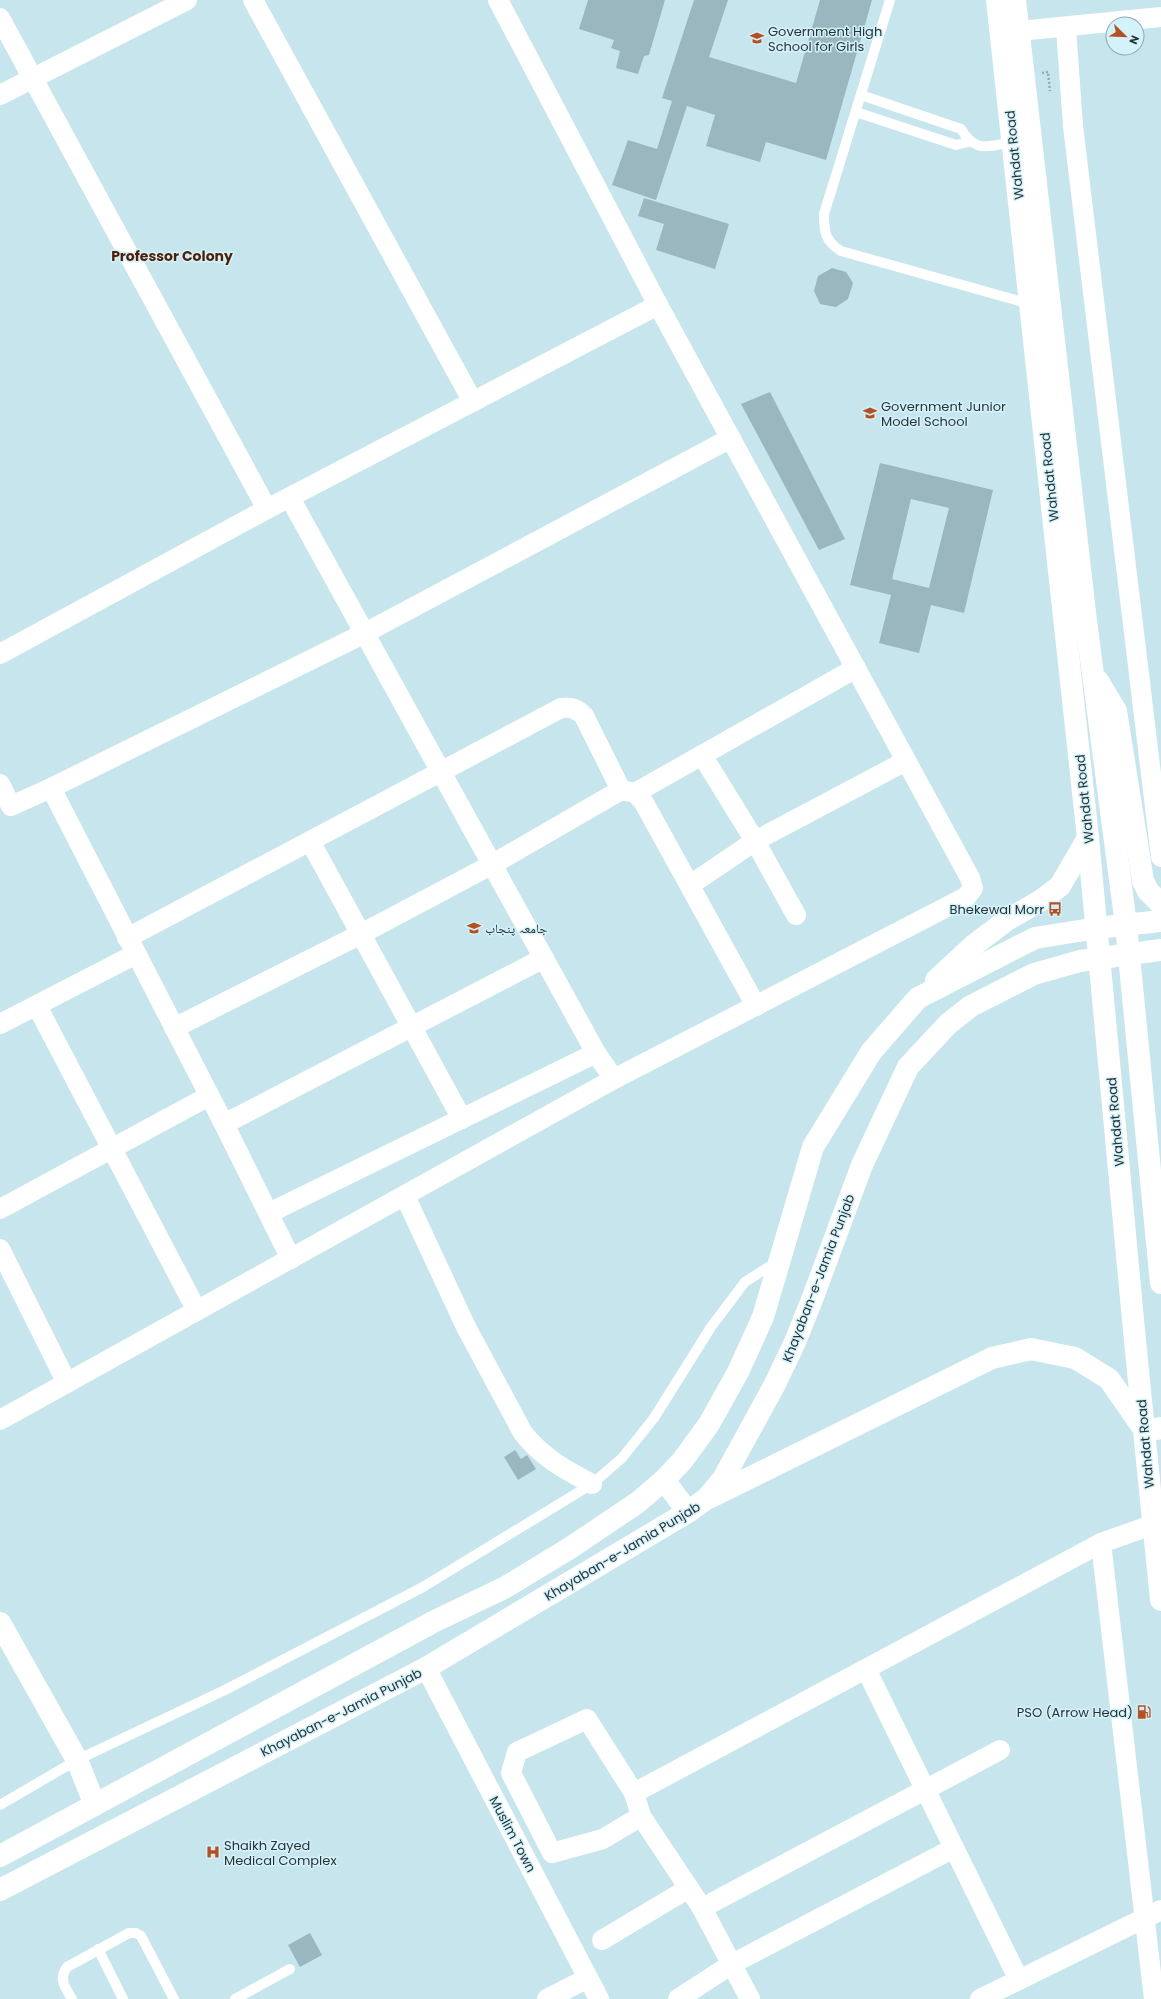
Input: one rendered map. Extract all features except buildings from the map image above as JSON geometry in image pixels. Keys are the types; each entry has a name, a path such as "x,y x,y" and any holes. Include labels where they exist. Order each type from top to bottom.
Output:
{"main road":[{"name":"Wahdat Road","path":"997,0 1013,142 1039,302 1093,673 1126,924 1161,1282"},
{"name":"Wahdat Road","path":"1015,0 1039,302 1134,1341 1153,1429 1152,1525 1161,1600"},
{"path":"1093,673 1116,711 1143,881 1148,891 1161,904"},
{"path":"0,1856 435,1622 504,1588 570,1548 637,1503 664,1480 682,1461 709,1424 738,1372 763,1317 813,1147 871,1052 918,998 974,945 1007,920 1040,901 1060,886 1088,838"},
{"path":"918,998 1034,938 1126,924 1161,921"},
{"name":"Khayaban-e-Jamia Punjab","path":"0,1890 426,1668 688,1512 706,1499 723,1479 741,1448 795,1342 862,1165 908,1067 948,1024 971,1006 1034,974 1080,961 1161,950"},
{"path":"706,1499 992,1358 1031,1349 1075,1358 1109,1379 1153,1429"},
{"path":"664,1480 688,1512"},
{"path":"0,1623 77,1760 95,1805"}],"street":[{"path":"0,95 186,0"},
{"path":"253,0 473,402"},
{"path":"0,1420 406,1196 614,1079 966,897 972,888 970,878 658,305 498,0"},
{"path":"1018,31 1066,28 1161,17"},
{"path":"0,18 267,509"},
{"path":"1066,28 1073,126 1161,857"},
{"path":"0,654 267,509 658,305"},
{"path":"0,784 5,809 51,788 365,633 731,438"},
{"path":"290,498 596,1053 614,1079"},
{"path":"174,1028 361,934 628,792 702,755 856,668"},
{"path":"0,1024 37,1006 132,946 310,841 561,708 569,707 577,709 584,716 628,792 643,801 756,1006"},
{"path":"702,755 755,841 796,915"},
{"path":"690,885 755,841 906,761"},
{"path":"51,788 210,1096 291,1259"},
{"path":"310,841 462,1119"},
{"path":"224,1124 544,958"},
{"path":"37,1006 113,1148 197,1311"},
{"path":"269,1213 596,1053"},
{"path":"0,1209 210,1096"},
{"path":"1148,1153 1161,1181"},
{"path":"406,1196 466,1327 523,1433 536,1449 548,1460 592,1484"},
{"path":"0,1249 67,1383"},
{"path":"634,1793 1101,1543 1152,1525"},
{"path":"1101,1543 1153,1914 1154,1999"},
{"name":"Muslim Town","path":"426,1668 599,1999"},
{"path":"866,1669 1018,1980"},
{"path":"641,1816 603,1839 552,1853 511,1773 517,1752 587,1719 634,1793 641,1816 702,1908 750,1999"},
{"path":"702,1908 1000,1750"},
{"path":"678,1999 732,1964 954,1848"},
{"path":"602,1940 689,1888"},
{"path":"980,1999 1153,1914"},
{"path":"547,1999 588,1978"}],"lane":[{"path":"890,0 824,214 825,236 831,244 841,251 1039,302"},
{"path":"861,95 961,129 968,142"},
{"path":"856,112 956,145 968,142 984,146 1013,142"},
{"path":"0,1805 77,1760 225,1690 423,1587 592,1484 622,1458 654,1418 711,1326 744,1282 780,1259"},
{"path":"72,1999 62,1981 62,1973 67,1967 128,1933 136,1933 141,1936 174,1999"},
{"path":"98,1949 123,1999"},
{"path":"235,1999 290,1969"}],"place":[{"name":"Government High School for Girls","path":"757,38"},
{"name":"Government Junior Model School","path":"870,413"},
{"name":"Bhekewal Morr","path":"1055,909"},
{"name":"جامعہ پنجاب","path":"474,928"},
{"name":"PSO (Arrow Head)","path":"1144,1712"},
{"name":"Shaikh Zayed Medical Complex","path":"213,1852"}],"district":[{"name":"Professor Colony","path":"172,256"}]}
